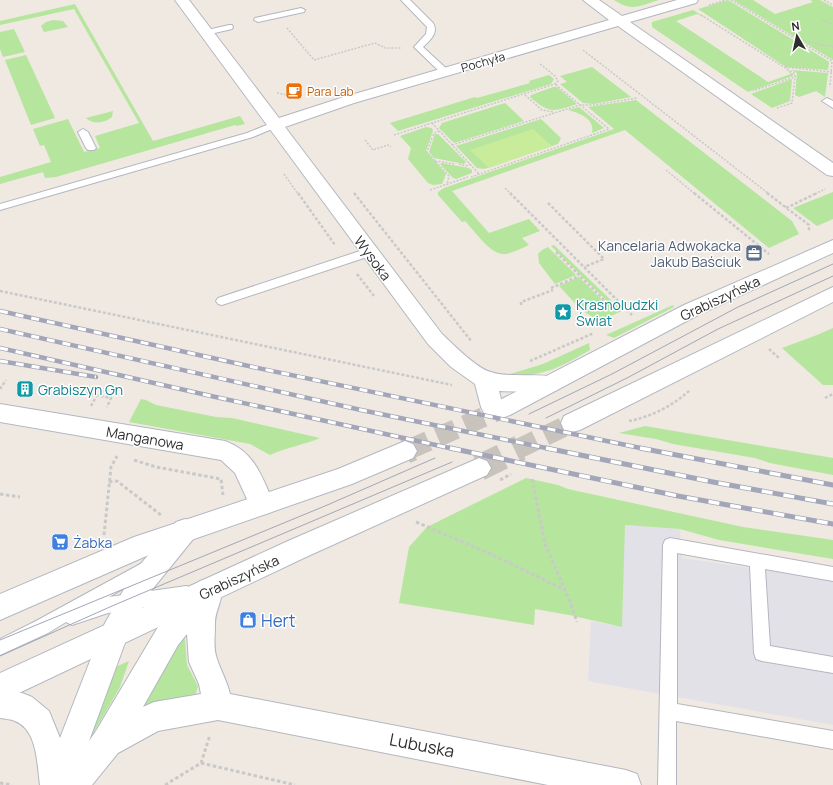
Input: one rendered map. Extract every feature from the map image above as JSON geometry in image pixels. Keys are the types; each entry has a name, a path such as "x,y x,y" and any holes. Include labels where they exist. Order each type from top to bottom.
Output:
{"street":[{"name":"Wysoka","path":"182,0 435,339 444,348 484,379"},
{"path":"590,0 831,178"},
{"name":"Pochyła","path":"274,125 349,100 691,0"},
{"name":"Grabiszyńska","path":"484,379 497,408 549,384 691,310 833,246"},
{"path":"572,423 833,294"},
{"path":"484,379 518,383 549,384"},
{"name":"Manganowa","path":"0,413 225,451 232,454 242,464 262,504"},
{"path":"0,607 143,545 175,524 262,504 344,477 405,451"},
{"name":"Grabiszyńska","path":"0,688 209,590 479,468"},
{"path":"59,785 61,776 114,634 142,582 160,559 175,524"},
{"path":"209,590 201,621 201,649 203,662 213,681 215,718"},
{"path":"70,785 76,780 107,742 168,636 209,590"},
{"path":"0,704 22,707 39,721 49,747 55,785"},
{"name":"Lubuska","path":"107,742 154,717 215,718 626,785"}],"lane":[{"path":"405,0 431,24 432,30 430,34 418,48 446,72"},
{"path":"256,18 299,7"},
{"path":"205,30 227,25"},
{"path":"0,207 252,134 274,125"},
{"path":"83,132 91,148"},
{"path":"222,301 369,252"},
{"path":"667,785 670,545 833,574"},
{"path":"0,647 42,627 127,580 160,559"},
{"path":"757,560 762,653 833,665"},
{"path":"42,627 108,605 209,590"},
{"path":"668,711 833,740"}],"path":[{"path":"730,0 832,61 830,103"},
{"path":"824,0 833,5"},
{"path":"699,13 795,74 792,103 775,109"},
{"path":"823,20 831,24"},
{"path":"283,25 314,60 341,51 375,43 385,48 394,49 405,47"},
{"path":"797,40 833,47"},
{"path":"580,47 808,225 809,231"},
{"path":"394,135 555,84 558,81 538,62"},
{"path":"784,67 832,72"},
{"path":"752,92 795,77"},
{"path":"430,190 610,129 555,84"},
{"path":"525,94 542,110 554,112"},
{"path":"452,145 580,105 595,105 637,98"},
{"path":"432,123 479,174"},
{"path":"440,131 434,133 427,152 449,176 447,185"},
{"path":"365,140 373,150 388,145 391,147"},
{"path":"435,161 455,164"},
{"path":"459,164 466,166 470,164"},
{"path":"666,170 773,256"},
{"path":"786,208 824,189 831,178"},
{"path":"505,188 632,315"},
{"path":"351,189 476,346"},
{"path":"548,203 604,259 584,267"},
{"path":"556,252 606,302"},
{"path":"521,305 521,302 580,276"},
{"path":"0,292 459,387"},
{"path":"525,362 594,333"},
{"path":"768,347 779,358"},
{"path":"0,389 6,380"},
{"path":"626,421 638,420 657,411 688,393 692,388"},
{"path":"76,391 111,398 107,407"},
{"path":"825,398 833,394"},
{"path":"104,536 111,467 117,456"},
{"path":"128,458 156,467 222,479 223,495"},
{"path":"532,479 545,544 571,604 577,622"},
{"path":"109,482 117,481 175,524"},
{"path":"0,494 20,497"},
{"path":"414,521 448,534 532,572 565,590"},
{"path":"165,785 201,763 215,718"},
{"path":"201,763 295,785"},
{"path":"0,783 12,785"}],"shaded area":[{"path":"624,525 680,529 682,558 833,580 833,725 588,681 591,621 622,627"}],"green space":[{"path":"614,0 659,0 641,6 631,7 620,4"},
{"path":"728,0 828,61 828,70 786,67 698,9"},
{"path":"733,0 753,0 775,14 813,2 810,0 820,0 833,7 833,60"},
{"path":"75,4 153,141 240,116 245,124 235,125 56,177 45,178 43,172 0,184 0,177 51,162 44,145 40,146 33,129 68,119 84,152 100,148 95,136 139,123 74,9 0,25 0,21"},
{"path":"693,10 706,18 697,14 676,21 768,82 791,74 785,69 793,74 793,76 748,92 652,27 652,22"},
{"path":"53,20 63,21 68,27 44,32 41,26 46,22"},
{"path":"14,29 25,52 3,57 0,49 0,32"},
{"path":"26,55 55,118 31,125 5,60"},
{"path":"592,67 631,97 594,104 583,103 560,84 567,82 560,76"},
{"path":"791,70 828,73 825,97 816,91 799,97 795,95 797,73"},
{"path":"549,75 554,79 551,84 398,131 390,123 475,97 477,98 530,83 529,81"},
{"path":"792,79 790,101 772,108 751,94"},
{"path":"557,87 577,104 562,109 552,110 547,109 530,97 531,95"},
{"path":"636,100 792,221 799,234 769,248 625,130 452,191 489,233 529,219 540,231 522,238 529,245 511,253 500,254 494,251 465,221 462,222 438,195 438,192 444,188 614,129 588,107"},
{"path":"505,103 524,121 454,143 439,128 442,123"},
{"path":"579,107 604,128 592,133 589,120 568,110"},
{"path":"113,111 112,117 103,122 92,122 86,118"},
{"path":"541,119 561,138 558,144 484,169 477,168 456,146"},
{"path":"426,127 432,128 433,131 426,151 446,174 442,184 433,185 428,183 408,159 411,148 400,136"},
{"path":"533,129 552,146 489,168 470,150"},
{"path":"435,134 438,134 466,162 464,164 434,158 429,152"},
{"path":"442,163 469,168 472,170 472,173 456,179 453,178 440,164"},
{"path":"833,192 833,219 817,226 793,208"},
{"path":"554,245 622,311 602,320 589,315 578,306 559,286 579,277 605,303 608,302 551,246"},
{"path":"548,247 576,275 555,284 539,263 538,254"},
{"path":"673,305 674,307 614,338 606,335"},
{"path":"833,328 833,385 823,385 782,348"},
{"path":"589,343 590,350 552,370 522,375 510,374 543,364"},
{"path":"141,399 156,405 216,417 232,418 320,438 270,455 250,444 129,422"},
{"path":"645,426 833,458 833,475 770,463 755,458 619,433"},
{"path":"526,478 558,485 568,489 743,527 833,540 833,559 719,540 680,529 625,525 622,627 535,609 534,625 399,603 409,547 427,527"},
{"path":"183,638 185,639 187,665 198,686 194,701 146,706 144,704"},
{"path":"129,661 120,687 90,739 87,740 111,669"}],"tunnel":[{"path":"410,449 502,409"},
{"path":"518,449 572,423"},
{"path":"405,451 412,448"},
{"path":"479,468 520,448"}],"tram line":[{"path":"529,414 612,374 738,307 833,264"},
{"path":"546,418 627,378 718,329 833,276"},
{"path":"0,640 325,506 435,458"},
{"path":"0,656 112,606 452,462"}],"railway":[{"path":"0,311 253,367 643,449"},
{"path":"0,329 361,410 551,449"},
{"path":"0,348 454,449"},
{"path":"0,361 96,377"},
{"path":"450,448 678,496 833,524"},
{"path":"546,448 713,482 833,504"},
{"path":"643,449 833,485"}],"place":[{"name":"Para Lab","path":"294,91"},
{"name":"Kancelaria Adwokacka Jakub Baściuk","path":"754,253"},
{"name":"Krasnoludzki Świat","path":"563,312"},
{"name":"Grabiszyn Gn","path":"25,389"},
{"name":"Żabka","path":"60,542"},
{"name":"Hert","path":"248,620"}]}
